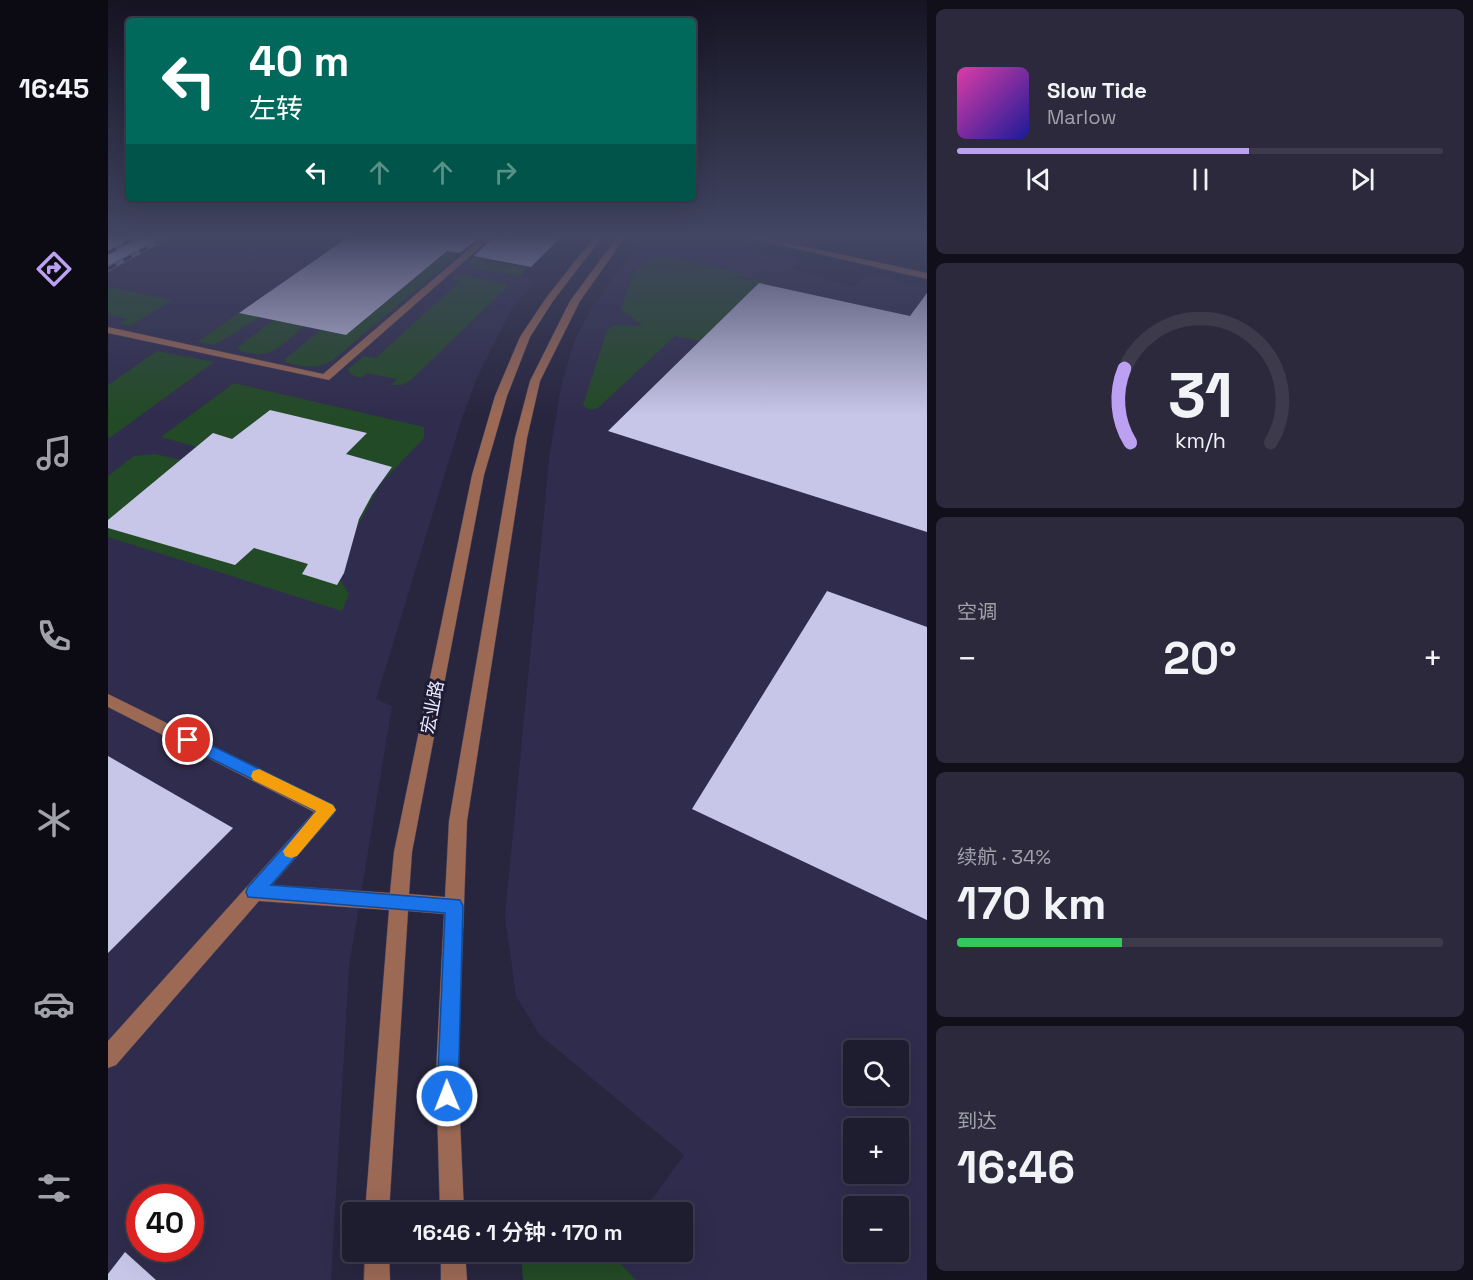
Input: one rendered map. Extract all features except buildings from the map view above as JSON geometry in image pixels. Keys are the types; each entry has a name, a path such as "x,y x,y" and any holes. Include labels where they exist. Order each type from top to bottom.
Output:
{"street":[{"path":"108,330 325,378 420,296"},
{"name":"宏业路","path":"378,1202 403,852 478,475 501,396 525,337 552,296"},
{"path":"452,1202 447,1073 458,821 521,438 535,381 579,296"},
{"path":"108,700 327,810 108,1057"},
{"path":"254,892 399,900 454,906"},
{"path":"377,1262 377,1280"},
{"path":"453,1262 454,1280"}],"shaded area":[{"path":"108,296 523,296 512,308 479,373 461,421 376,699 392,706 349,966 331,1280 108,1280"},
{"path":"600,296 927,296 927,1280 636,1280 619,1262 693,1262 693,1202 650,1202 684,1155 540,1035 516,996 505,915 550,452 561,387 575,339"}],"green space":[{"path":"108,296 151,296 172,300 130,326 120,324 128,319 108,315"},
{"path":"394,296 409,296 329,362 318,366 306,366 287,363 285,359 321,330 346,335"},
{"path":"444,296 498,296 411,380 401,385 391,385 397,379 367,373 361,378 350,374 348,369 364,356 376,358"},
{"path":"625,296 751,296 700,341 675,336 598,408 589,410 583,405 607,330 615,325 643,326 621,309"},
{"path":"239,313 260,317 214,345 197,342"},
{"path":"273,320 304,326 273,351 258,354 237,348"},
{"path":"157,351 214,362 108,439 108,385"},
{"path":"234,383 424,427 424,438 380,484 334,570 349,594 342,611 108,537 108,476 134,456 155,454 191,462 204,449 161,437"},
{"path":"522,1262 619,1262 636,1280 523,1280"}],"slow traffic":[{"path":"259,776 327,810 291,851"}],"route":[{"path":"188,740 327,810 254,892 399,900 454,906 447,1096"}]}
